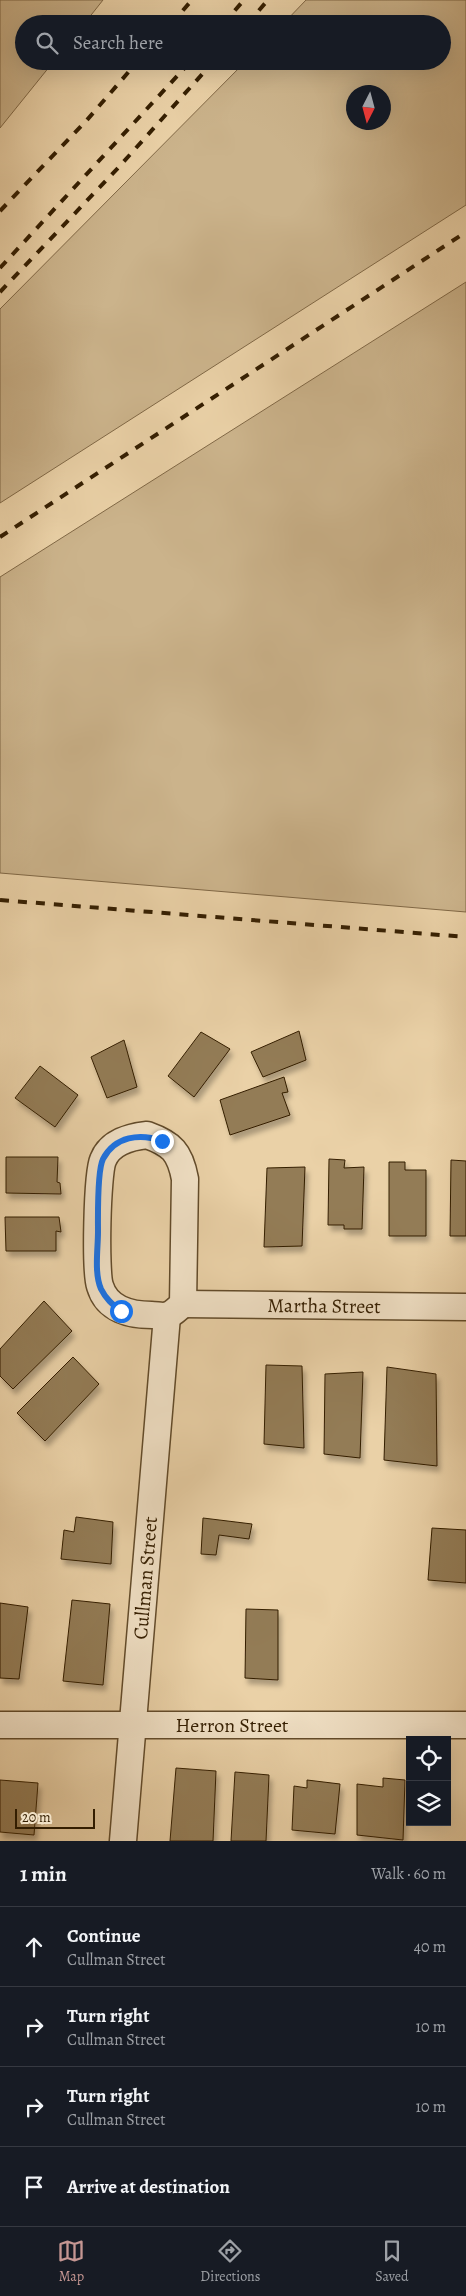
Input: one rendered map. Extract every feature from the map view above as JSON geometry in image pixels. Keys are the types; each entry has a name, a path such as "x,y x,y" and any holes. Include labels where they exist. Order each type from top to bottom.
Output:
{"street":[{"name":"Cullman Street","path":"123,1841 132,1724 175,1310 184,1178 182,1162 174,1150 162,1141 147,1135 129,1137 113,1146 102,1160 98,1208 98,1272 100,1287 108,1301 121,1311 137,1315 175,1310"},
{"name":"Martha Street","path":"175,1310 466,1307"},
{"name":"Herron Street","path":"0,1725 466,1725"}],"shaded area":[{"path":"0,0 103,0 91,15 15,15 15,70 47,70 0,128"},
{"path":"306,0 466,0 466,205 0,503 0,309 237,70 451,70 451,15 292,15"},
{"path":"466,282 466,912 0,873 0,577"}],"building":[{"path":"299,1031 306,1060 263,1077 251,1052"},
{"path":"201,1032 230,1049 194,1097 168,1076"},
{"path":"124,1040 137,1087 107,1098 91,1057"},
{"path":"40,1066 78,1095 55,1127 15,1098"},
{"path":"284,1077 288,1092 282,1093 290,1115 230,1135 220,1100"},
{"path":"6,1157 58,1157 57,1182 60,1183 61,1194 6,1193"},
{"path":"329,1159 345,1160 344,1168 364,1167 362,1229 344,1229 344,1225 328,1225"},
{"path":"451,1160 466,1161 466,1236 450,1236"},
{"path":"389,1162 405,1162 405,1170 426,1170 426,1236 389,1236"},
{"path":"305,1167 302,1246 264,1247 267,1168"},
{"path":"5,1217 59,1217 61,1232 56,1231 56,1251 6,1251"},
{"path":"44,1301 72,1331 13,1389 0,1376 0,1349"},
{"path":"73,1357 99,1384 45,1441 17,1413"},
{"path":"266,1365 302,1366 304,1448 264,1444"},
{"path":"387,1367 436,1374 437,1466 384,1460"},
{"path":"363,1372 360,1458 324,1454 325,1374"},
{"path":"76,1517 113,1522 111,1564 61,1559 64,1530 74,1532"},
{"path":"203,1518 252,1524 249,1539 219,1535 216,1555 201,1554"},
{"path":"432,1528 466,1530 466,1583 428,1580"},
{"path":"72,1600 110,1604 103,1685 63,1681"},
{"path":"0,1603 28,1607 19,1679 0,1678"},
{"path":"246,1609 278,1610 278,1680 245,1678"},
{"path":"176,1768 216,1771 213,1841 170,1841"},
{"path":"235,1772 269,1775 266,1841 231,1841"},
{"path":"383,1778 405,1780 403,1840 357,1835 357,1784 383,1787"},
{"path":"0,1780 38,1783 34,1835 0,1832"},
{"path":"307,1780 340,1784 335,1834 292,1830 294,1786 307,1788"}],"railway":[{"path":"179,15 192,0"},
{"path":"231,15 244,0"},
{"path":"255,15 268,0"},
{"path":"0,211 87,120 130,70"},
{"path":"0,268 183,70"},
{"path":"0,292 118,168 206,70"},
{"path":"0,537 466,232"},
{"path":"0,900 466,937"}],"route":[{"path":"121,1311 108,1301 100,1287 98,1272 98,1208 102,1160 113,1146 129,1137 147,1135 162,1141"}]}
